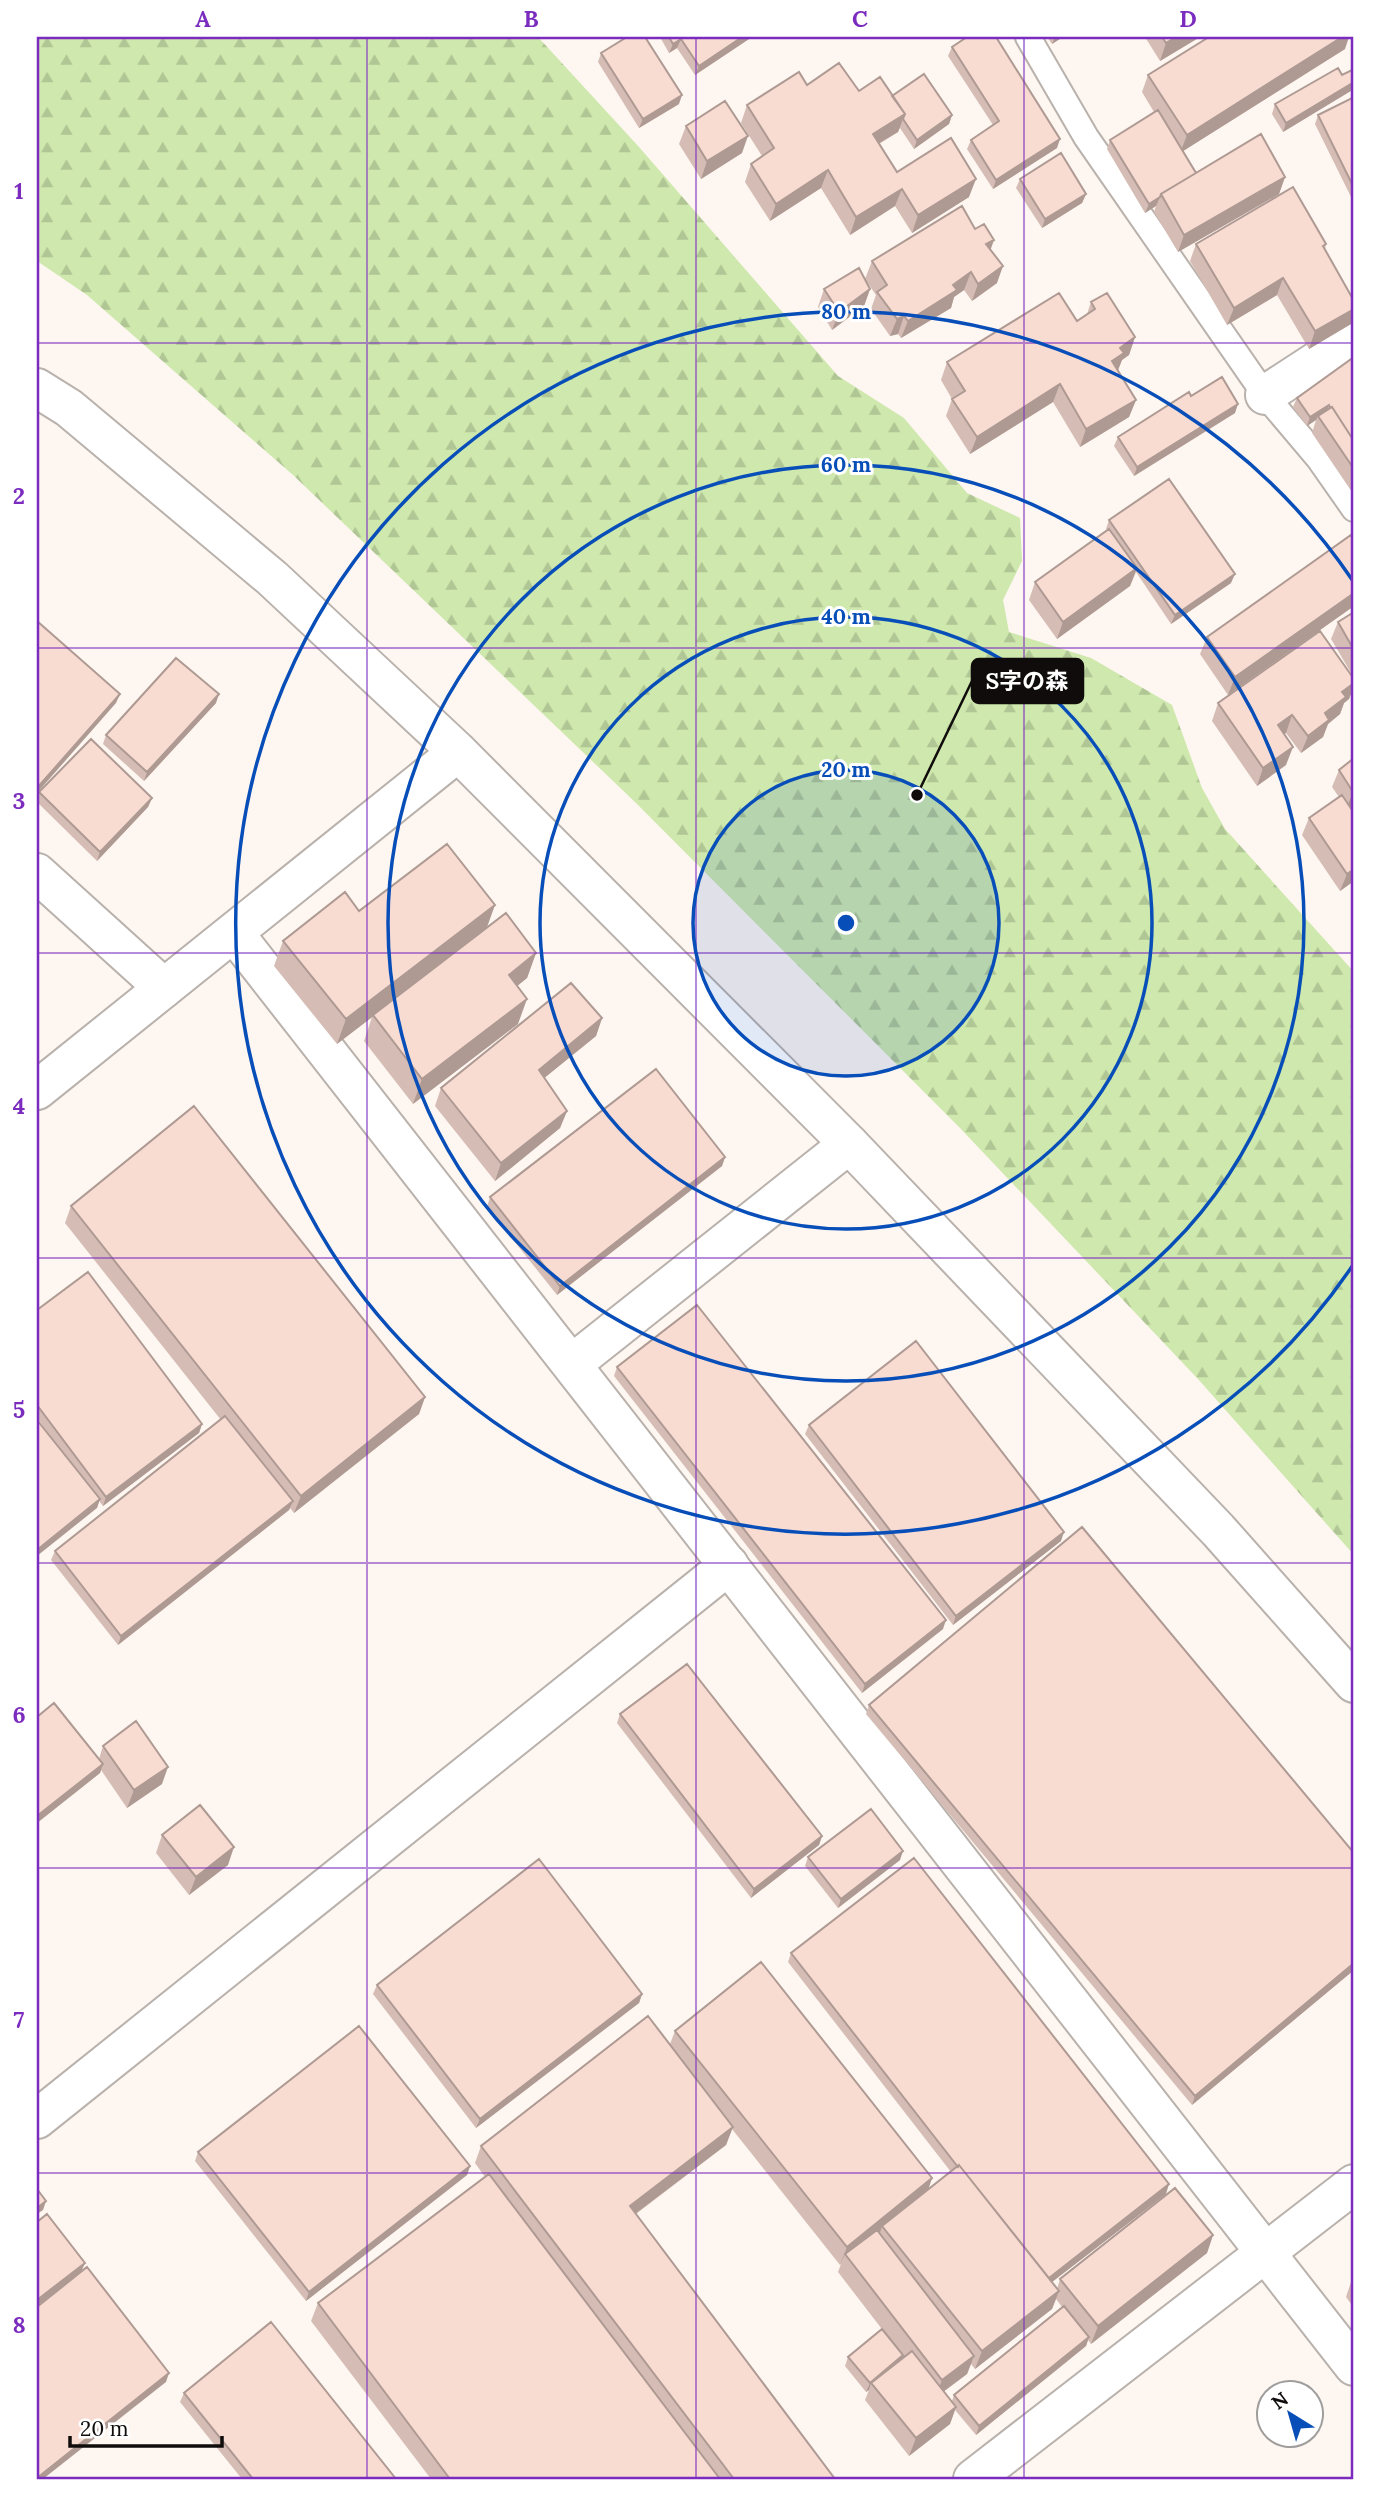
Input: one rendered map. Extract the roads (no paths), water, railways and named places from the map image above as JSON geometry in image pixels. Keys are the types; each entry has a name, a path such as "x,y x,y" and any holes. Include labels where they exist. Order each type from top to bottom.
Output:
{"street":[{"path":"1265,395 1354,337"},
{"path":"37,388 69,408 272,578 458,752 849,1144 1218,1530 1354,1683"},
{"path":"37,1090 458,752"},
{"path":"37,873 164,988"},
{"path":"234,933 1354,2366"},
{"path":"572,1364 849,1144"},
{"path":"37,2119 729,1564"},
{"path":"973,2479 1354,2184"}],"lane":[{"path":"1028,37 1086,136 1265,395 1319,459 1354,509"}],"place":[{"name":"S字の森","path":"917,795"}]}
